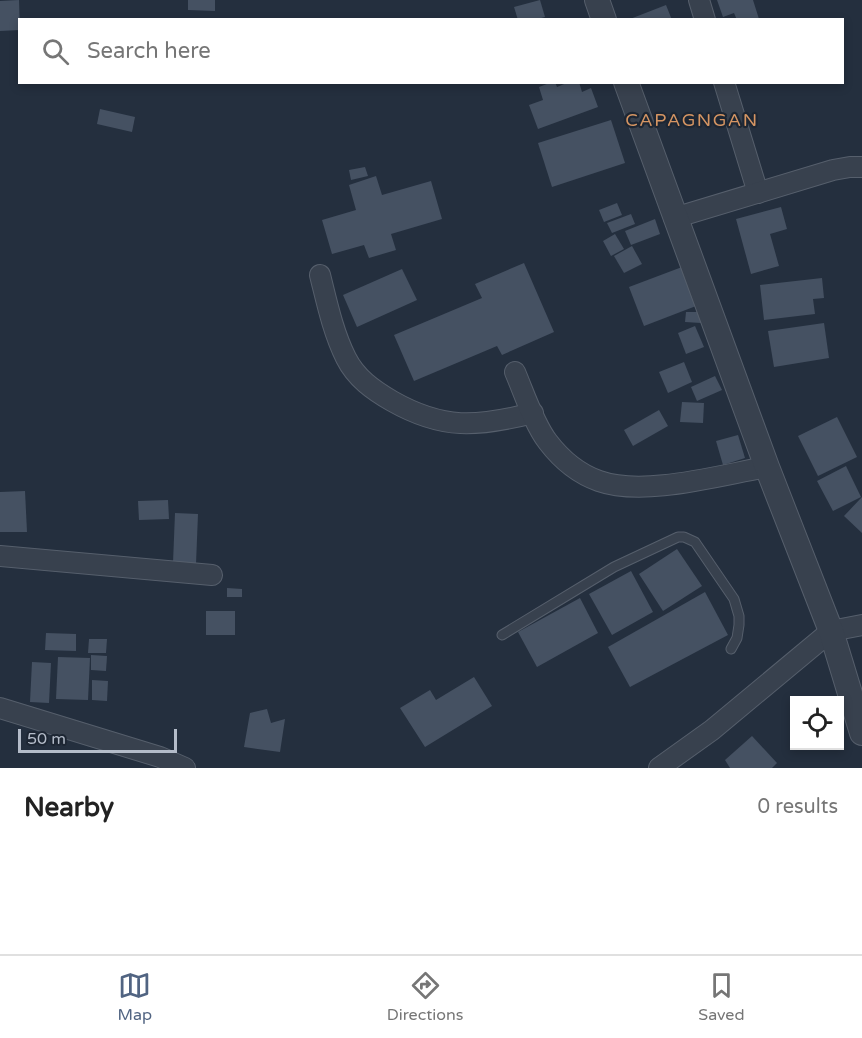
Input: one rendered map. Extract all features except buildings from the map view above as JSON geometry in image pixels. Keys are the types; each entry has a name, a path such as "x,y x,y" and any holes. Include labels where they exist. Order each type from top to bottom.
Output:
{"street":[{"path":"597,0 603,18"},
{"path":"699,0 704,18"},
{"path":"627,84 767,467 831,630 862,733"},
{"path":"725,84 758,192"},
{"path":"674,218 833,170 862,167"},
{"path":"320,275 334,328 346,358 356,374 374,390 409,410 441,422 470,424 490,422 533,412"},
{"path":"515,372 547,441 562,458 582,473 600,482 629,486 662,485 767,467"},
{"path":"0,556 212,575"},
{"path":"659,768 712,730 831,630 862,625"},
{"path":"0,708 160,757 185,768"}],"lane":[{"path":"502,635 614,567 678,537 684,537 695,542 734,599 739,625 737,638 731,650"}],"district":[{"name":"CAPAGNGAN","path":"692,120"}]}
